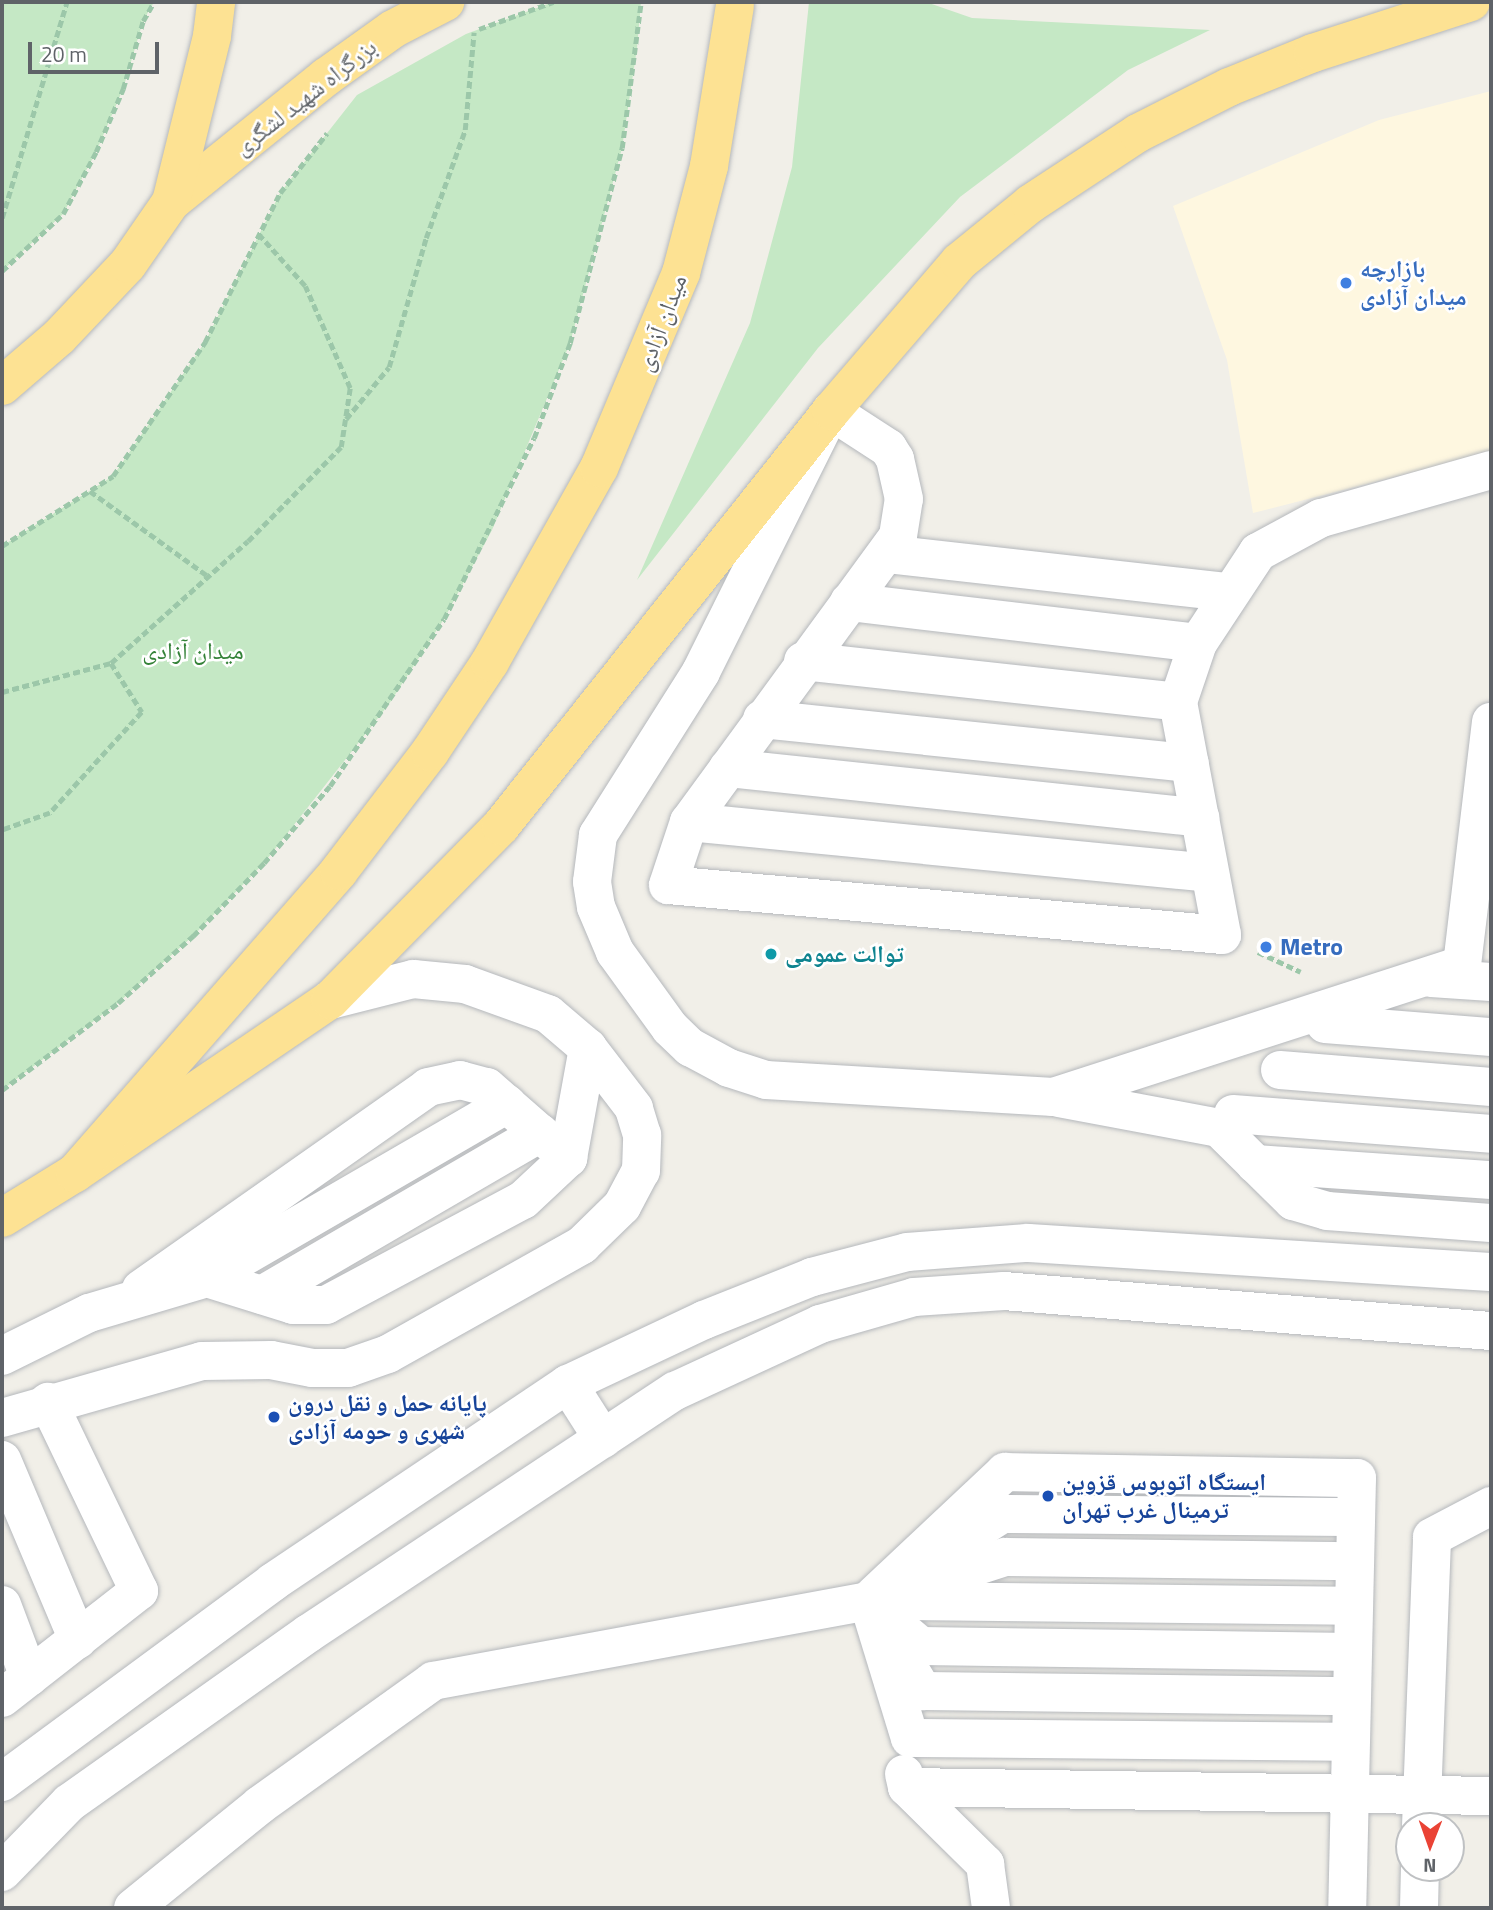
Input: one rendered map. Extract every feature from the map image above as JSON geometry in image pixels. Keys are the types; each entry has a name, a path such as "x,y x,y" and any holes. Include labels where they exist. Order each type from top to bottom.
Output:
{"highway":[{"path":"2,386 60,337 119,273 171,202 212,36 216,2"},
{"name":"بزرگراه شهید لشگری","path":"171,202 326,77 393,29 444,2"},
{"path":"75,1173 330,1000 501,826 831,411 959,262 1080,168 1138,133 1229,87 1313,53 1471,2"},
{"name":"میدان آزادی","path":"2,1218 75,1173 364,838 438,740 554,552 599,468 681,272 709,166 734,6"}],"lane":[{"path":"1491,470 1321,518 1258,552 1228,592 1198,643 1178,702 1223,935 668,885 689,822 803,661 888,554 898,536 904,499 895,459 888,448 831,411 702,672 598,835 592,882 599,918 630,976 670,1028 690,1047 729,1068 766,1080 1053,1097 1226,1121 1491,1134"},
{"path":"1383,501 1491,498"},
{"path":"888,554 1228,592"},
{"path":"849,602 1198,643"},
{"path":"803,661 1178,702"},
{"path":"762,719 1190,763"},
{"path":"1053,1097 1320,1019 1426,977 1478,952 1491,724"},
{"path":"728,768 1200,818"},
{"path":"689,822 1210,873"},
{"path":"2,1418 48,1402 202,1361 271,1360 312,1368 348,1368 388,1354 582,1245 628,1194 640,1171 642,1135 635,1108 618,1081 588,1048 548,1014 465,985 413,979 330,1000"},
{"path":"1320,1019 1491,1037"},
{"path":"1226,1121 1279,1070 1320,1019"},
{"path":"208,1279 293,1305 326,1305 523,1199 568,1158 588,1048"},
{"path":"1279,1070 1491,1087"},
{"path":"2,1356 128,1298 428,1087 460,1080 487,1087 568,1158"},
{"path":"128,1298 208,1279 507,1104"},
{"path":"1226,1121 1255,1164 1293,1200 1327,1211 1491,1223"},
{"path":"262,1296 540,1133"},
{"path":"1255,1164 1491,1180"},
{"path":"2,1782 274,1583 568,1384 704,1320 812,1277 951,1246 1028,1243 1491,1272"},
{"path":"2,1872 69,1803 309,1633 675,1391 820,1324 915,1297 1004,1291 1491,1331"},
{"path":"568,1384 603,1439"},
{"path":"2,1605 15,1687 139,1591 48,1402"},
{"path":"2,1460 78,1640"},
{"path":"868,1601 1005,1472 1357,1478 1347,1908"},
{"path":"1422,1810 1432,1537 1491,1506"},
{"path":"868,1601 1002,1514 1355,1517"},
{"path":"133,1908 260,1805 433,1681 868,1601 1005,1557 1354,1561"},
{"path":"274,1583 309,1633"},
{"path":"868,1601 1353,1606"},
{"path":"868,1601 921,1646 1353,1652"},
{"path":"868,1601 923,1691 1352,1696"},
{"path":"868,1601 910,1738 1350,1742"},
{"path":"868,1601 906,1787 985,1864 991,1908"},
{"path":"906,1787 1349,1794 1422,1810 1491,1796"},
{"path":"1419,1908 1420,1882"}],"path":[{"path":"2,218 67,2"},
{"path":"2,271 63,214 96,152 154,2"},
{"path":"466,34 554,2"},
{"path":"2,1090 118,1003 193,936 264,863 337,775 444,619 534,438 570,343 622,148 641,2"},
{"path":"345,420 388,367 426,238 465,130 474,31"},
{"path":"2,546 113,476 205,342 281,194 331,128"},
{"path":"2,692 111,663 208,576 341,447 350,388 305,286 259,235"},
{"path":"90,491 208,576"},
{"path":"2,830 50,813 142,712 111,663"},
{"path":"1223,935 1308,975"}],"shaded area":[{"name":"بازارچه میدان آزادی","path":"1491,91 1491,452 1253,513 1227,360 1173,206 1379,120"}],"green space":[{"path":"2,2 154,2 143,21 123,89 96,152 63,214 2,271"},
{"name":"میدان آزادی","path":"553,2 641,2 637,48 622,148 570,343 492,530 444,619 389,704 264,863 193,936 118,1003 2,1090 2,546 113,476 205,342 280,193 357,95 466,34"},
{"path":"809,2 926,2 972,18 1210,30 1128,70 960,197 818,348 637,580 750,323 792,167"}],"place":[{"name":"بازارچه میدان آزادی","path":"1346,283"},
{"name":"Metro","path":"1266,947"},
{"name":"توالت عمومی","path":"771,954"},
{"name":"پایانه حمل و نقل درون شهری و حومه آزادی","path":"274,1417"},
{"name":"ایستگاه اتوبوس قزوین ترمینال غرب تهران","path":"1048,1496"}]}
